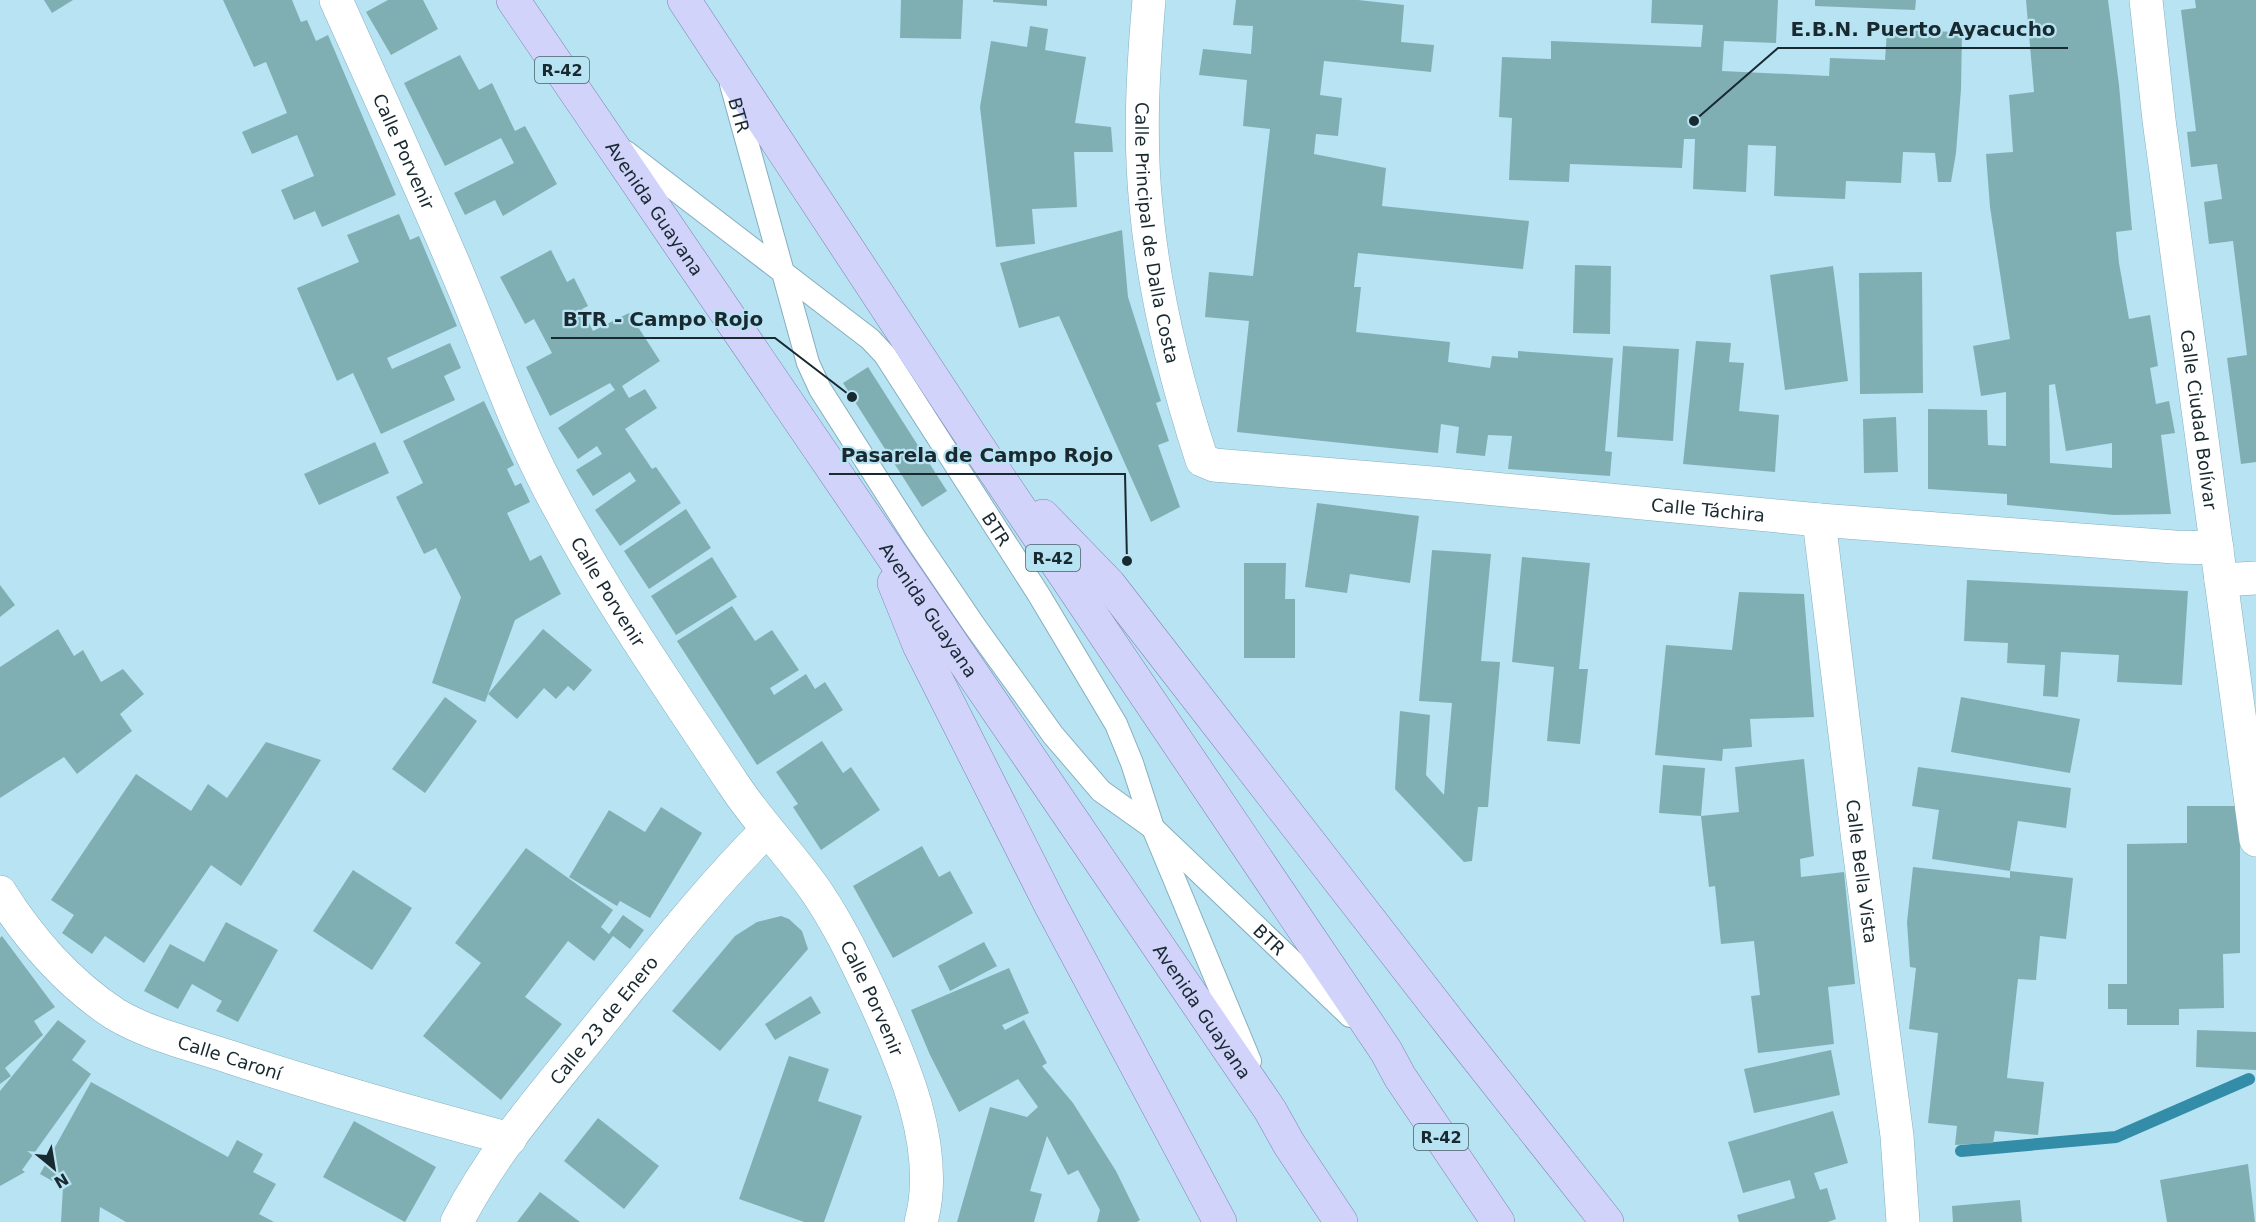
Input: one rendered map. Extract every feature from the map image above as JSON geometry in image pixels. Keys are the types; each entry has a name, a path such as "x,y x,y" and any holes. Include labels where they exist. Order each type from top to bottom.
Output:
{"main road":[{"name":"Avenida Guayana","path":"513,0 1270,1110 1289,1144 1341,1222"},
{"name":"R-42","path":"684,0 981,452 1386,1051 1400,1077 1498,1222"},
{"path":"981,452 1109,584 1607,1222"},
{"path":"868,521 925,656 1057,916 1220,1222"}],"street":[{"name":"Calle Porvenir","path":"336,0 458,274 521,428 548,487 598,576 653,662 738,790 817,893 854,955 903,1066 914,1101 924,1154 926,1182 921,1222"},
{"name":"Calle Principal de Dalla Costa","path":"1149,0 1143,125 1145,203 1162,315 1202,460"},
{"name":"Calle Ciudad Bolívar","path":"2146,0 2159,120 2256,840"},
{"name":"Calle Táchira","path":"1202,460 1214,465 1443,484 1819,520 2174,547 2217,548"},
{"name":"Calle Bella Vista","path":"1819,520 1897,1136 1903,1222"},
{"path":"2221,580 2256,578"},
{"name":"Calle 23 de Enero","path":"456,1222 491,1164 540,1098 731,865 767,830"},
{"name":"Calle Caroní","path":"0,892 51,959 94,998 117,1015 176,1039 296,1079 510,1139"}],"lane":[{"name":"BTR","path":"725,62 808,363 820,389 915,537 974,625 1053,735 1101,791 1153,828 1386,1051"},
{"name":"BTR","path":"610,141 870,339 885,355 1039,595 1116,724 1132,763 1153,828 1270,1110"}],"building":[{"path":"44,0 73,0 52,13"},
{"path":"223,0 292,0 301,22 307,20 316,41 328,35 396,195 322,227 315,211 294,220 281,190 314,176 297,135 252,154 242,132 287,113 266,62 254,67"},
{"path":"388,0 423,0 438,29 391,55 366,12"},
{"path":"901,0 963,0 961,39 900,38"},
{"path":"993,0 1047,0 1047,6 993,2"},
{"path":"1236,0 1358,0 1404,5 1401,42 1434,45 1431,72 1324,61 1320,95 1342,98 1338,136 1316,134 1314,154 1386,168 1382,206 1529,221 1523,269 1358,253 1354,287 1361,287 1356,332 1450,342 1448,362 1490,368 1492,356 1518,358 1518,351 1613,358 1605,451 1612,452 1610,476 1508,469 1512,436 1488,435 1485,456 1456,453 1459,427 1441,424 1438,453 1237,432 1249,321 1205,317 1209,272 1253,276 1270,129 1243,126 1247,80 1199,75 1203,49 1251,54 1253,26 1233,25"},
{"path":"1652,0 1778,0 1776,43 1724,41 1722,71 1829,76 1830,58 1885,60 1887,30 1962,32 1961,89 1956,153 1951,182 1938,182 1935,153 1903,152 1901,183 1846,181 1845,199 1774,196 1776,146 1748,145 1746,192 1693,189 1695,139 1684,139 1682,168 1570,164 1569,182 1509,180 1512,118 1499,117 1502,57 1551,59 1551,41 1701,47 1703,25 1651,23"},
{"path":"1815,0 1916,0 1915,10 1815,6"},
{"path":"2026,0 2108,0 2119,85 2132,230 2116,232 2119,263 2129,319 2150,315 2158,366 2150,368 2156,404 2169,401 2175,433 2161,435 2171,514 2114,515 2007,505 2007,494 1928,489 1928,409 1987,410 1988,445 2006,446 2006,392 1981,396 1973,346 2010,339 1990,207 1986,154 2013,152 2009,95 2034,92","holes":["2055,384 2066,451 2112,443 2112,468 2050,463 2049,385"]},
{"path":"2195,0 2256,0 2256,462 2241,464 2227,358 2247,355 2233,241 2209,244 2204,202 2222,199 2217,164 2191,167 2187,132 2196,131 2181,10 2196,8"},
{"path":"1030,26 1048,29 1045,50 1086,57 1075,123 1111,127 1113,152 1074,152 1077,207 1032,209 1035,244 996,247 980,107 991,41 1027,47"},
{"path":"460,55 479,90 492,83 515,131 525,126 557,184 503,216 495,200 465,215 454,193 514,163 501,138 445,166 404,83"},
{"path":"399,214 410,240 419,236 457,326 387,358 392,369 450,343 461,368 444,376 455,400 381,434 353,373 337,381 297,288 359,262 347,235"},
{"path":"1122,230 1128,297 1161,401 1156,403 1169,441 1158,445 1180,507 1151,522 1059,316 1019,328 1000,263"},
{"path":"551,250 567,282 574,278 588,306 582,309 593,331 629,313 660,361 622,386 629,398 645,389 657,408 625,429 652,469 656,467 681,503 620,546 595,510 636,481 630,472 593,496 576,470 602,454 597,446 578,459 558,428 615,390 610,383 550,416 526,367 552,353 534,319 525,324 500,277"},
{"path":"1575,265 1611,266 1610,334 1573,333"},
{"path":"1833,266 1848,381 1785,390 1770,275"},
{"path":"1922,272 1923,393 1860,394 1859,273"},
{"path":"1696,341 1731,343 1729,362 1744,363 1739,411 1779,415 1775,472 1683,464"},
{"path":"1623,346 1679,349 1673,441 1617,437"},
{"path":"868,367 947,491 922,507 843,383"},
{"path":"484,401 514,465 507,469 515,486 521,483 530,502 507,513 530,561 541,555 561,594 515,620 485,702 432,683 461,597 436,548 424,554 396,497 423,483 403,441"},
{"path":"1896,417 1898,472 1864,473 1863,419"},
{"path":"375,442 389,473 319,505 304,474"},
{"path":"1317,503 1419,516 1410,583 1350,574 1347,593 1305,587"},
{"path":"686,509 711,548 649,589 624,551"},
{"path":"1432,550 1491,554 1481,661 1500,662 1488,807 1478,807 1472,861 1464,862 1395,789 1400,711 1430,715 1426,775 1444,795 1452,703 1419,701"},
{"path":"712,557 737,597 676,635 651,596"},
{"path":"1522,557 1590,563 1579,669 1588,669 1580,744 1547,741 1554,667 1512,662"},
{"path":"1244,563 1286,563 1285,599 1295,599 1295,658 1244,658"},
{"path":"1967,580 2188,591 2182,685 2117,682 2119,655 2061,652 2058,697 2043,696 2045,665 2007,663 2008,643 1964,641"},
{"path":"0,585 15,605 0,617"},
{"path":"1739,592 1804,594 1814,717 1750,719 1752,747 1723,749 1722,761 1655,755 1666,645 1732,650"},
{"path":"732,606 755,641 772,630 799,670 770,688 774,695 806,674 815,689 825,682 843,710 757,765 677,641"},
{"path":"58,629 74,656 83,650 101,682 123,669 144,694 120,714 132,731 77,774 64,757 0,798 0,667"},
{"path":"543,629 592,670 574,691 568,686 556,699 544,688 517,719 488,694"},
{"path":"445,697 477,721 425,793 392,769"},
{"path":"1961,697 2080,719 2070,773 1951,752"},
{"path":"822,741 843,773 851,767 880,810 821,850 793,807 798,804 776,772"},
{"path":"266,742 321,760 241,886 211,865 144,963 105,936 92,954 62,933 74,915 51,900 136,774 191,811 208,784 227,798"},
{"path":"1804,759 1814,856 1800,859 1801,877 1844,872 1855,984 1828,987 1834,1044 1758,1053 1751,996 1760,995 1754,941 1721,944 1715,886 1709,887 1701,816 1739,812 1735,767"},
{"path":"1663,765 1705,768 1701,816 1659,813"},
{"path":"1918,767 2071,788 2066,828 2018,821 2010,871 1932,859 1939,810 1912,806"},
{"path":"2187,806 2236,806 2240,843 2240,953 2223,954 2224,1008 2179,1009 2179,1025 2127,1025 2127,1009 2108,1009 2108,984 2127,984 2127,844 2187,843"},
{"path":"661,807 702,833 650,918 620,901 617,906 569,877 609,810 645,832"},
{"path":"922,846 939,877 950,871 973,913 893,958 853,886"},
{"path":"526,848 613,910 601,927 609,934 623,915 644,930 630,949 613,936 594,961 568,941 525,997 562,1024 501,1100 423,1036 481,963 455,943"},
{"path":"1913,867 2010,878 2010,871 2073,878 2066,939 2040,936 2036,980 2018,979 2007,1078 2044,1082 2038,1135 1995,1131 1993,1143 1955,1145 1957,1126 1928,1123 1938,1033 1909,1029 1916,968 1910,967 1907,922"},
{"path":"353,870 412,908 372,970 313,931"},
{"path":"781,916 789,919 802,931 808,949 720,1051 672,1011 735,936 757,922"},
{"path":"226,922 278,950 238,1022 216,1011 222,1001 192,984 178,1009 144,991 170,944 204,962"},
{"path":"2,936 55,1007 34,1021 43,1035 5,1068 11,1076 0,1084 0,938"},
{"path":"984,942 997,966 950,991 938,966"},
{"path":"1009,968 1029,1013 1002,1025 1005,1030 1024,1020 1047,1063 1042,1066 1073,1103 1116,1171 1140,1220 1137,1222 1097,1222 1100,1210 1078,1170 1068,1175 1047,1136 1030,1191 1042,1194 1034,1222 957,1222 990,1107 1027,1117 1038,1107 1018,1079 959,1112 930,1055 911,1010"},
{"path":"811,996 821,1013 775,1040 765,1024"},
{"path":"58,1020 86,1041 72,1060 91,1074 22,1170 25,1172 0,1186 0,1091"},
{"path":"2197,1030 2256,1032 2256,1070 2196,1067"},
{"path":"1831,1050 1840,1095 1754,1113 1744,1069"},
{"path":"789,1056 829,1069 818,1101 862,1116 824,1222 804,1222 739,1199"},
{"path":"91,1082 228,1157 237,1140 263,1154 253,1172 276,1184 259,1214 274,1222 126,1222 100,1207 99,1222 61,1222 63,1187 40,1174"},
{"path":"1833,1111 1848,1163 1814,1173 1820,1190 1827,1188 1836,1219 1828,1222 1739,1222 1737,1215 1795,1198 1790,1180 1743,1193 1728,1142"},
{"path":"598,1118 659,1166 624,1209 564,1161"},
{"path":"354,1121 436,1167 405,1222 323,1177"},
{"path":"2248,1164 2255,1222 2167,1222 2160,1180"},
{"path":"540,1192 580,1222 517,1222"},
{"path":"2020,1200 2022,1222 1953,1222 1952,1206"}],"waterway":[{"path":"1961,1151 2116,1137 2249,1079"}],"place":[{"name":"E.B.N. Puerto Ayacucho","path":"1694,121"},
{"name":"BTR - Campo Rojo","path":"852,397"},
{"name":"Pasarela de Campo Rojo","path":"1127,561"}]}
